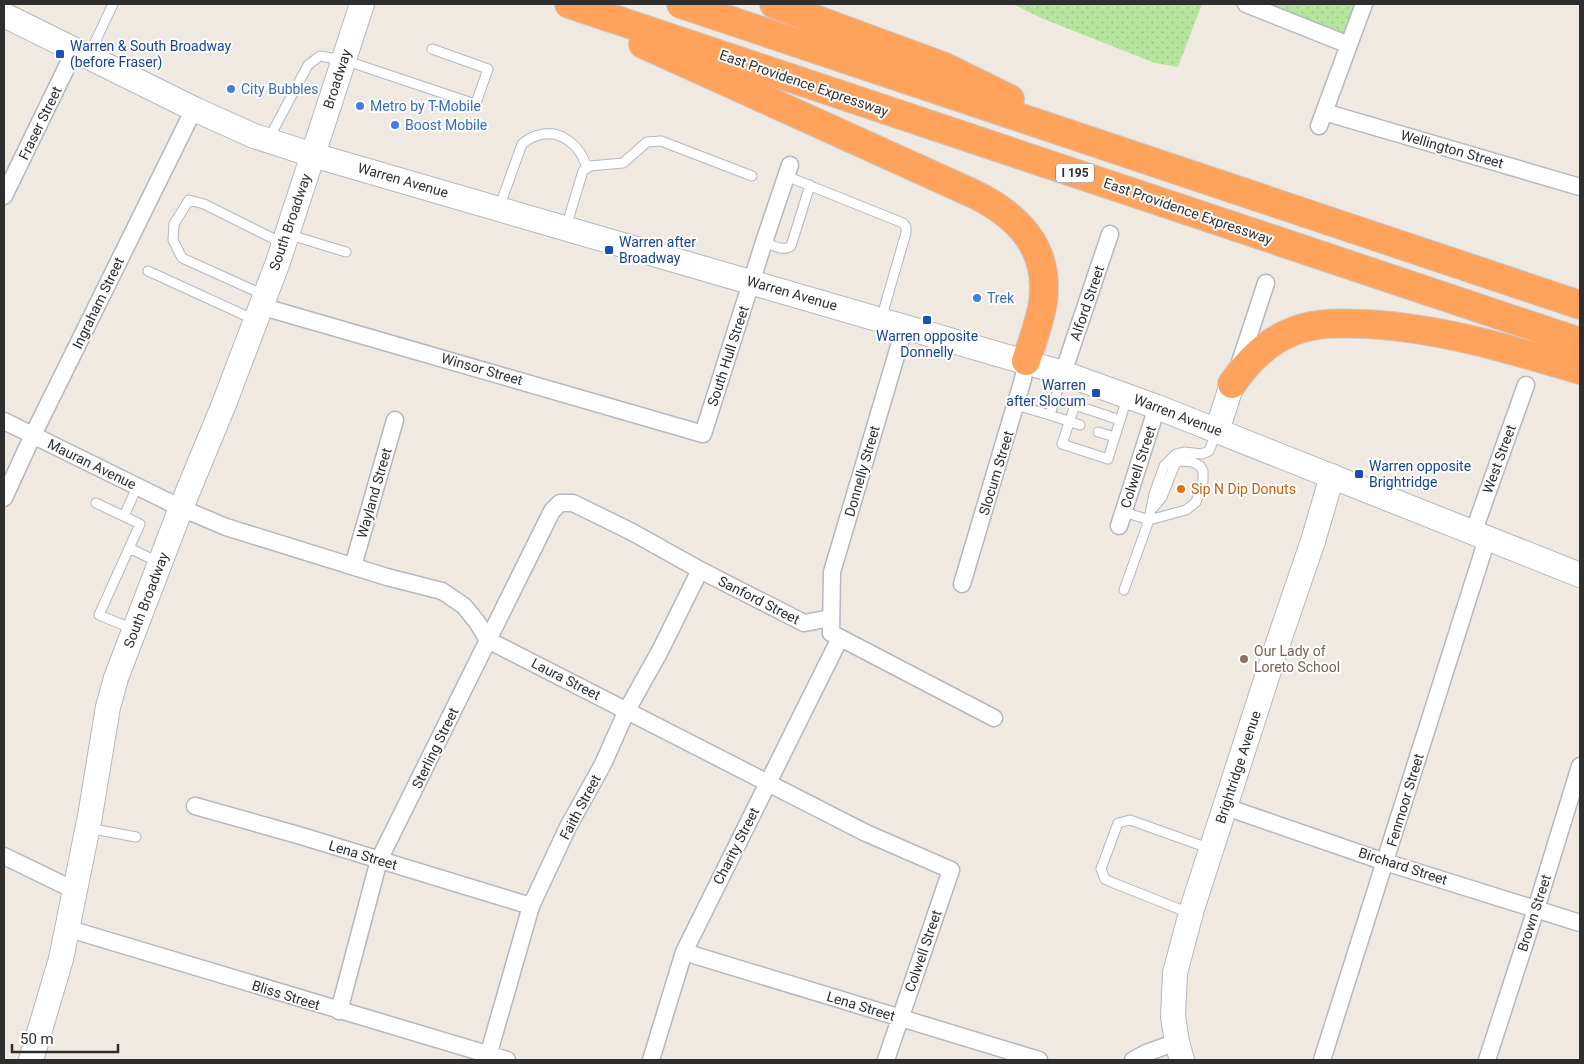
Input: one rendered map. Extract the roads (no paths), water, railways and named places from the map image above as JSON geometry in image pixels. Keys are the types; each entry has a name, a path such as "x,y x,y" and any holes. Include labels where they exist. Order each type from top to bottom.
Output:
{"highway":[{"path":"555,4 974,194 1010,215 1033,244 1038,256 1043,280 1040,314 1026,361"},
{"name":"East Providence Expressway","path":"569,4 1580,342"},
{"name":"I 195","path":"681,4 1580,305"},
{"path":"774,4 945,67 1110,148"},
{"path":"1232,384 1248,364 1270,343 1299,329 1329,324 1388,326 1453,335 1501,346 1580,370"}],"main road":[{"name":"Broadway","path":"313,155 362,4"},
{"name":"Warren Avenue","path":"4,15 194,109 267,141 1063,372 1217,430 1580,575"},
{"name":"South Broadway","path":"31,1060 61,959 88,828 108,708 116,678 136,630 181,508 224,404 285,239 313,155"},
{"path":"1217,430 1232,384"},
{"name":"Brightridge Avenue","path":"1180,1051 1173,1016 1174,980 1191,914 1276,649 1313,541 1332,476"}],"street":[{"path":"1246,4 1349,45 1364,4"},
{"name":"Wellington Street","path":"1349,45 1322,119 1580,187"},
{"name":"Fraser Street","path":"4,196 82,54"},
{"name":"Ingraham Street","path":"4,498 32,435 194,109"},
{"name":"South Hull Street","path":"703,434 788,170"},
{"name":"Alford Street","path":"1063,372 1110,234"},
{"path":"1232,384 1266,283"},
{"name":"Winsor Street","path":"260,307 703,434"},
{"name":"Donnelly Street","path":"831,618 832,572 905,326"},
{"name":"Slocum Street","path":"962,584 1016,406 1026,361"},
{"name":"West Street","path":"1480,536 1526,385"},
{"name":"Colwell Street","path":"1122,519 1157,407"},
{"name":"Wayland Street","path":"353,566 396,420"},
{"name":"Mauran Avenue","path":"4,421 181,508"},
{"name":"Sanford Street","path":"565,502 632,532 804,624 831,618"},
{"name":"Sterling Street","path":"339,1011 379,860 552,511 560,503 565,502"},
{"path":"181,508 226,527 387,577 442,591 464,606 488,640"},
{"name":"Fenmoor Street","path":"1322,1060 1386,862 1480,536"},
{"name":"Faith Street","path":"488,1056 531,906 568,827 603,764 627,710 660,651 700,570"},
{"path":"831,618 830,633 994,718"},
{"name":"Charity Street","path":"650,1060 684,952 840,638"},
{"name":"Laura Street","path":"488,640 866,832 951,870"},
{"name":"Brown Street","path":"1487,1060 1580,766"},
{"name":"Lena Street","path":"195,806 298,835 531,906"},
{"name":"Birchard Street","path":"1226,807 1386,862 1580,923"},
{"path":"4,856 74,890"},
{"name":"Colwell Street","path":"886,1060 951,870"},
{"name":"Bliss Street","path":"66,928 488,1056 507,1060"},
{"name":"Lena Street","path":"684,952 1039,1060"},
{"path":"1133,1060 1146,1053 1180,1051"}],"lane":[{"path":"82,54 114,4"},
{"path":"267,141 308,65 320,56 344,60 472,104 476,103 488,69 432,49"},
{"path":"499,208 522,144 536,136 548,134 565,137 576,146 585,159 587,168"},
{"path":"566,227 583,171 590,166 623,163 647,142 661,141 752,176"},
{"path":"788,170 810,185 903,223 906,227 906,233 881,319"},
{"path":"764,242 783,248 791,246 810,185"},
{"path":"260,307 182,258 173,240 174,224 189,200 204,204 285,239 346,252"},
{"path":"148,271 260,307"},
{"path":"1050,415 1063,372"},
{"path":"1120,420 1075,405 1062,444 1108,459 1115,437 1120,420 1127,395"},
{"path":"1016,406 1080,425"},
{"path":"1124,590 1149,520 1154,494 1164,466 1176,454 1184,452 1202,454 1209,451 1217,430"},
{"path":"1098,432 1115,437"},
{"path":"1122,519 1149,520 1186,510 1196,502 1204,476 1200,466 1187,461 1180,461 1175,464 1162,497 1151,510"},
{"path":"124,516 137,486"},
{"path":"96,503 140,524 99,615 136,630"},
{"path":"129,548 160,563"},
{"path":"1191,914 1105,879 1101,869 1118,823 1130,820 1212,849"},
{"path":"88,828 136,837"}],"place":[{"name":"Warren & South Broadway (before Fraser)","path":"60,54"},
{"name":"City Bubbles","path":"231,89"},
{"name":"Metro by T-Mobile","path":"360,106"},
{"name":"Boost Mobile","path":"395,125"},
{"name":"Warren after Broadway","path":"609,250"},
{"name":"Trek","path":"977,298"},
{"name":"Warren opposite Donnelly","path":"927,320"},
{"name":"Warren after Slocum","path":"1096,393"},
{"name":"Warren opposite Brightridge","path":"1359,474"},
{"name":"Sip N Dip Donuts","path":"1181,489"},
{"name":"Our Lady of Loreto School","path":"1244,659"}]}
